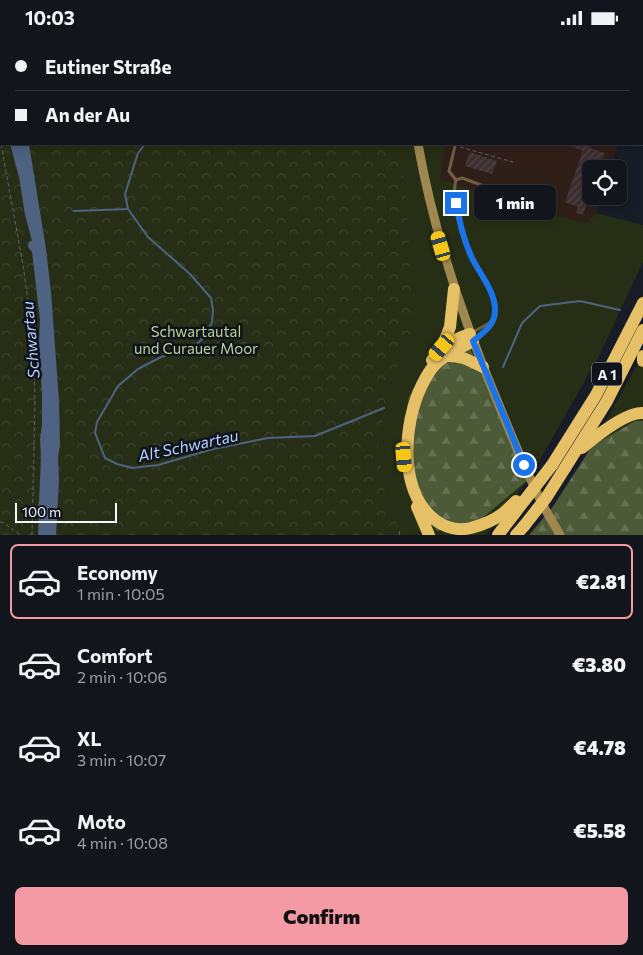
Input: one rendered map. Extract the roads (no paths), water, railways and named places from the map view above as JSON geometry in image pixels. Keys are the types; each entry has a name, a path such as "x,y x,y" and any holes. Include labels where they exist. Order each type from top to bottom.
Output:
{"highway":[{"path":"429,535 409,486 405,468 403,447 405,421 415,389 431,362 443,352 450,327 454,289"},
{"name":"A 1","path":"498,535 515,507 566,442 596,395 643,303"},
{"name":"A 1","path":"520,530 546,498 607,401 643,330"},
{"path":"472,337 451,341 430,370 413,405 407,449 410,474 421,505 441,525 451,529 464,530 485,524 515,507"},
{"path":"443,352 463,357 483,367"},
{"path":"643,356 643,361"},
{"path":"572,457 597,435 616,422 643,413"}],"main road":[{"path":"418,145 437,232 454,289 483,367 524,465 560,535"}],"lane":[{"path":"455,146 449,171 456,180"},
{"path":"456,180 462,178 520,199 554,203"},
{"path":"456,180 454,189 460,229 472,259 489,288 496,311 489,328 472,337"},
{"path":"472,337 493,320"}],"water":[{"path":"10,145 29,145 46,249 59,400 60,445 56,535 38,535 39,516 37,510 39,502 42,425 40,320 32,252 28,247 29,242 32,241 25,215 19,177"}],"waterway":[{"name":"Alt Schwartau","path":"144,145 138,153 125,194 128,209 148,237 190,274 211,298 212,322 206,335 196,345 161,357 138,369 118,386 97,422 95,433 105,458 132,468 158,465 213,449 268,438 315,436 384,408"},
{"path":"74,211 128,209"},
{"name":"Alt Schwartau","path":"503,367 522,323 540,306 580,301 620,310"}],"park label":[{"name":"Schwartautal und Curauer Moor","path":"196,340"}],"water label":[{"name":"Schwartau","path":"30,340"}]}
